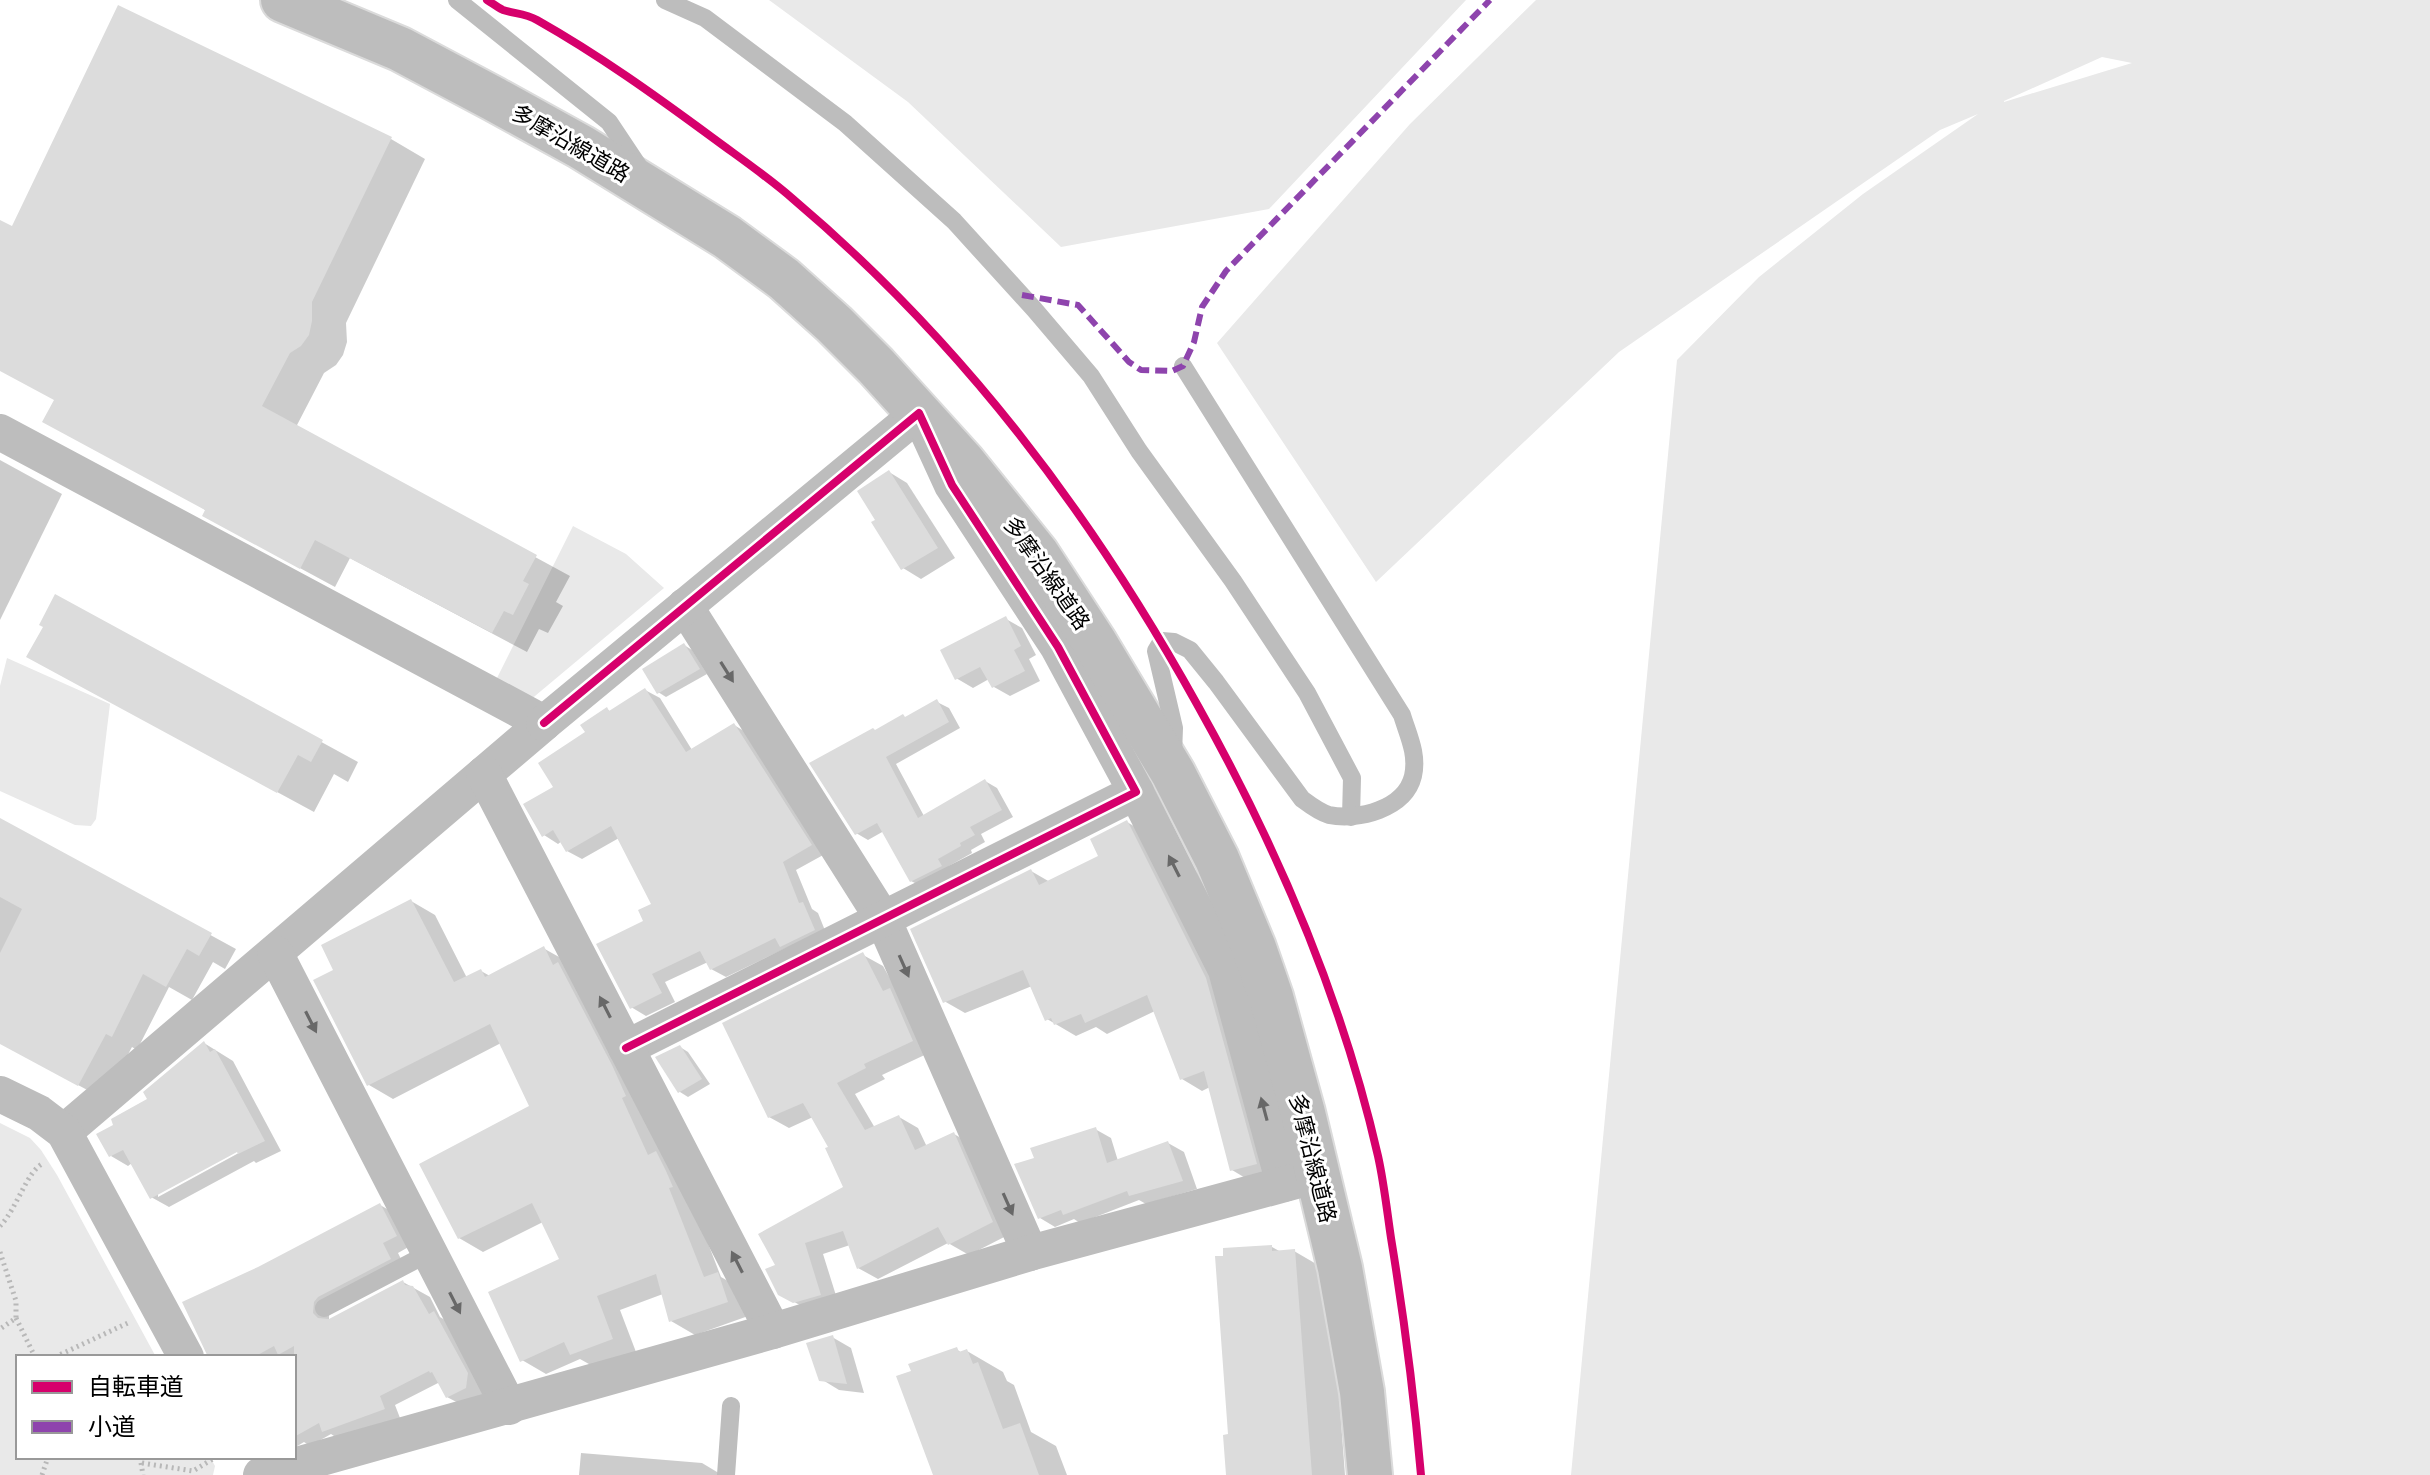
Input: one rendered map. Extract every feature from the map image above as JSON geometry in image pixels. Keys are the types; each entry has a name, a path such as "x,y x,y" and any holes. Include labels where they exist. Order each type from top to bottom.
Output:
{"main road":[{"name":"多摩沿線道路","path":"283,0 400,49 538,123 727,237 784,279 834,324 990,493 1037,554 1095,643 1154,782 1217,859 1254,948 1287,1055 1301,1180 1340,1268 1357,1360 1370,1475"}],"street":[{"path":"59,1145 275,953 484,774 919,413"},
{"path":"0,432 544,723"},
{"path":"685,606 883,919 1030,1253"},
{"path":"484,774 773,1331"},
{"path":"626,1048 1154,782"},
{"path":"275,953 509,1407"},
{"path":"0,1094 39,1113 185,1355"},
{"path":"261,1475 773,1331 1030,1253 1301,1180"}],"lane":[{"path":"457,0 609,122 655,192"},
{"path":"665,0 705,18 845,123 954,221 1091,376 1139,451 1233,581 1307,693 1352,778 1351,817"},
{"path":"1154,782 1174,728 1156,651 1162,641 1174,642 1190,650 1302,799 1327,814 1351,817 1389,805 1404,794 1413,778 1415,756 1402,715 1183,366"},
{"path":"324,1308 429,1253"},
{"path":"726,1475 731,1406"}],"path":[{"path":"0,1226 35,1167 59,1145"},
{"path":"0,1252 16,1301 16,1318 34,1355"},
{"path":"59,1355 140,1317"},
{"path":"0,1329 16,1318"},
{"path":"143,1475 141,1460 193,1471 213,1459"}],"shaded area":[{"path":"769,0 1466,0 1269,209 1061,247 908,102"},
{"path":"1536,0 2430,0 2430,1475 1571,1475 1677,360 1759,277 1863,194 1978,114 1940,130 1619,352 1376,582 1217,343 1410,124","holes":["2102,57 2132,63 2004,102"]},
{"path":"573,526 626,554 664,588 529,701 494,684"},
{"path":"7,658 110,704 96,819 91,826 75,825 0,791 0,686"},
{"path":"0,1123 30,1138 41,1150 155,1355 16,1355 16,1459 211,1459 215,1466 213,1475 0,1475"}],"building":[{"path":"118,5 392,137 312,302 309,335 301,346 290,353 262,406 537,555 523,581 529,584 513,615 504,611 492,633 315,540 300,569 202,516 205,510 42,422 54,400 0,371 0,220 12,226"},
{"path":"889,470 938,548 901,570 871,522 875,520 857,491"},
{"path":"55,594 323,740 311,762 298,755 277,793 26,657 43,627 39,625"},
{"path":"1006,616 1021,646 1014,650 1025,671 992,688 980,667 955,680 940,650"},
{"path":"684,643 700,669 657,694 642,669"},
{"path":"645,688 686,752 734,723 812,845 783,862 799,903 803,902 815,930 780,947 775,938 710,970 700,951 652,974 662,993 630,1009 596,944 643,921 638,910 651,904 611,826 566,852 553,830 542,837 523,804 553,787 538,763 585,732 580,725"},
{"path":"937,699 949,722 886,757 918,818 985,779 1002,810 970,827 975,835 938,859 942,866 910,882 877,823 855,835 809,763 873,728 875,730 903,714 905,717"},
{"path":"0,818 212,933 199,956 187,949 166,987 143,974 112,1037 106,1034 78,1086 0,1044 0,953 22,909 0,897"},
{"path":"1127,820 1206,978 1257,1164 1230,1171 1204,1071 1180,1080 1147,995 1085,1023 1081,1014 1054,1025 1051,1018 1045,1021 1023,970 943,1003 910,929 1031,869 1039,885 1098,856 1090,839"},
{"path":"411,899 454,982 481,969 485,977 544,946 553,965 558,962 612,1065 626,1096 622,1098 648,1155 656,1151 666,1171 673,1187 669,1188 704,1277 718,1272 728,1302 669,1322 656,1274 597,1296 613,1339 570,1355 564,1342 520,1362 488,1292 559,1259 532,1203 458,1239 419,1164 529,1106 490,1024 367,1086 313,980 333,970 321,945"},
{"path":"863,952 883,991 890,988 913,1041 864,1064 866,1068 837,1083 865,1130 899,1115 915,1150 954,1132 993,1222 948,1245 938,1227 857,1269 843,1231 805,1243 821,1295 793,1303 778,1295 765,1269 775,1265 758,1234 843,1187 825,1148 828,1147 803,1103 768,1118 722,1023"},
{"path":"204,1041 210,1052 215,1049 265,1141 237,1152 150,1199 123,1150 109,1157 96,1134 113,1125 111,1119 147,1099 143,1092"},
{"path":"680,1045 702,1079 678,1093 655,1057"},
{"path":"1096,1127 1107,1163 1168,1141 1183,1181 1129,1196 1127,1191 1063,1215 1061,1210 1038,1219 1014,1164 1034,1158 1030,1148"},
{"path":"380,1203 397,1236 383,1243 391,1259 318,1297 313,1313 318,1318 329,1319 403,1280 405,1285 413,1286 429,1314 434,1311 468,1373 466,1388 446,1398 429,1371 380,1396 385,1409 322,1432 319,1423 296,1436 294,1346 278,1355 274,1346 258,1355 207,1355 182,1302 258,1267"},
{"path":"1272,1245 1272,1251 1295,1249 1312,1475 1226,1475 1223,1435 1228,1434 1215,1256 1223,1256 1223,1248"},
{"path":"833,1335 847,1384 819,1381 806,1343"},
{"path":"957,1347 959,1352 967,1349 973,1364 978,1362 1003,1429 1020,1423 1039,1475 933,1475 896,1376 911,1371 908,1364"}],"marked path":[{"path":"1022,295 1078,305 1129,362 1141,370 1172,371 1183,366 1194,342 1202,307 1226,271 1490,0"}],"cycle path":[{"path":"487,0 503,10 537,20 627,76 774,183 855,254 913,311 967,371 1019,434 1113,565 1157,635 1227,759 1304,925 1346,1039 1382,1176 1408,1356 1421,1475"},
{"path":"544,723 919,413 952,485 1058,647 1136,792 626,1048"}]}
